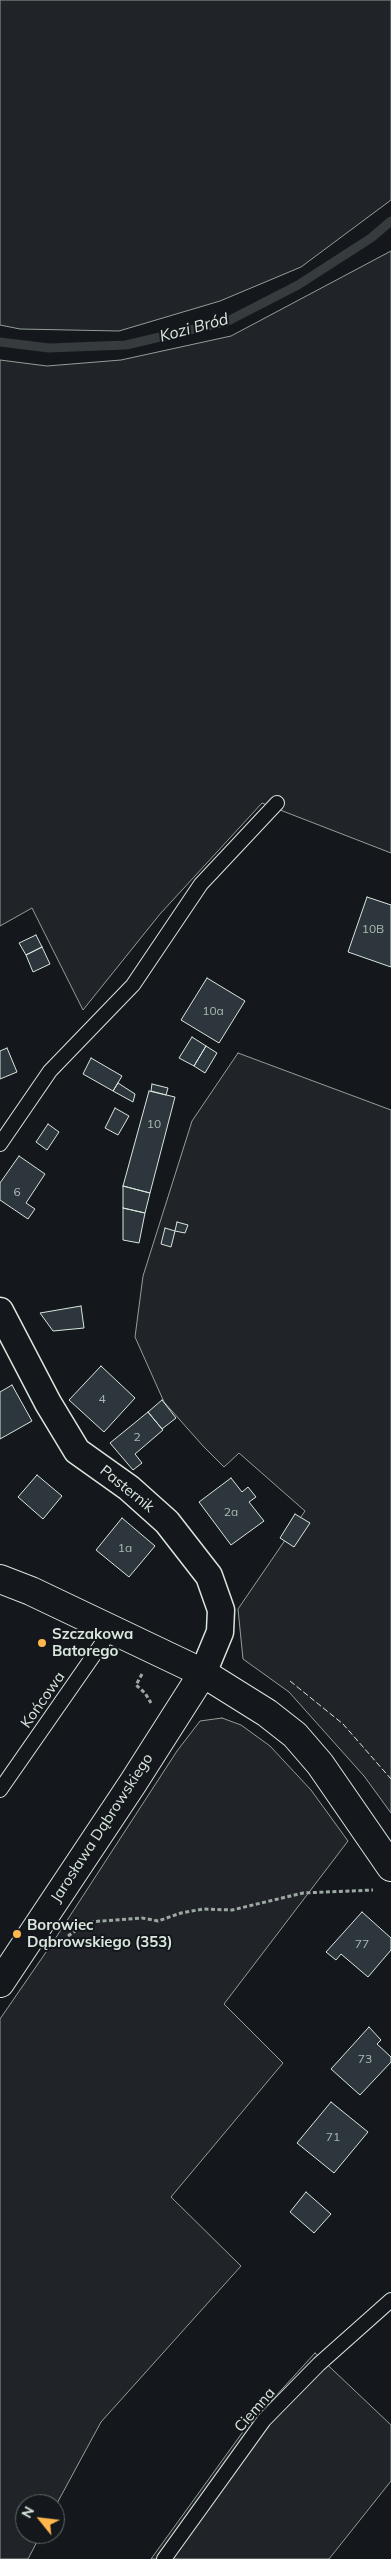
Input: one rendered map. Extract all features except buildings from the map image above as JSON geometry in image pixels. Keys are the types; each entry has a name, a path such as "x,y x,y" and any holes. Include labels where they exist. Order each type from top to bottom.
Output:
{"street":[{"name":"Pasternik","path":"0,1311 48,1403 77,1451 129,1488 167,1522 209,1576 221,1610 220,1632 203,1673"},
{"path":"0,1579 112,1629 203,1673 267,1713 295,1735 338,1787 385,1878"},
{"name":"Jarosława Dąbrowskiego","path":"0,1983 133,1784 203,1673"}],"lane":[{"path":"0,1144 50,1071 133,985 201,884 277,803"},
{"name":"Końcowa","path":"0,1790 112,1629"},
{"name":"Ciemna","path":"164,2559 264,2420 319,2364 391,2300"}],"path":[{"path":"67,1937 88,1922 142,1918 158,1921 181,1913 203,1909 232,1910 304,1893 385,1878"}],"shaded area":[{"path":"0,0 391,0 391,200 301,267 220,301 119,331 20,329 0,325"},
{"path":"391,251 391,853 262,803 160,914 83,1010 32,908 0,926 0,360 47,366 121,360 231,336"},
{"path":"238,1053 391,1110 391,1813 364,1776 289,1692 243,1659 238,1609 305,1511 239,1453 224,1467 203,1446 164,1402 135,1337 143,1276 192,1121"},
{"path":"222,1718 241,1725 270,1746 311,1790 348,1841 224,2004 283,2063 171,2197 241,2266 101,2422 62,2494 15,2494 15,2544 36,2544 28,2559 0,2559 0,2019 53,1942 177,1751 200,1721"},
{"path":"315,2353 391,2425 391,2481 329,2559 151,2559 242,2433"}],"waterway":[{"name":"Kozi Bród","path":"0,342 49,348 126,345 228,321 298,285 371,238 391,221"}],"fence":[{"path":"290,1681 343,1724 391,1779"}],"place":[{"name":"Szczakowa Batorego","path":"42,1643"},
{"name":"Borowiec Dąbrowskiego (353)","path":"17,1934"}]}
